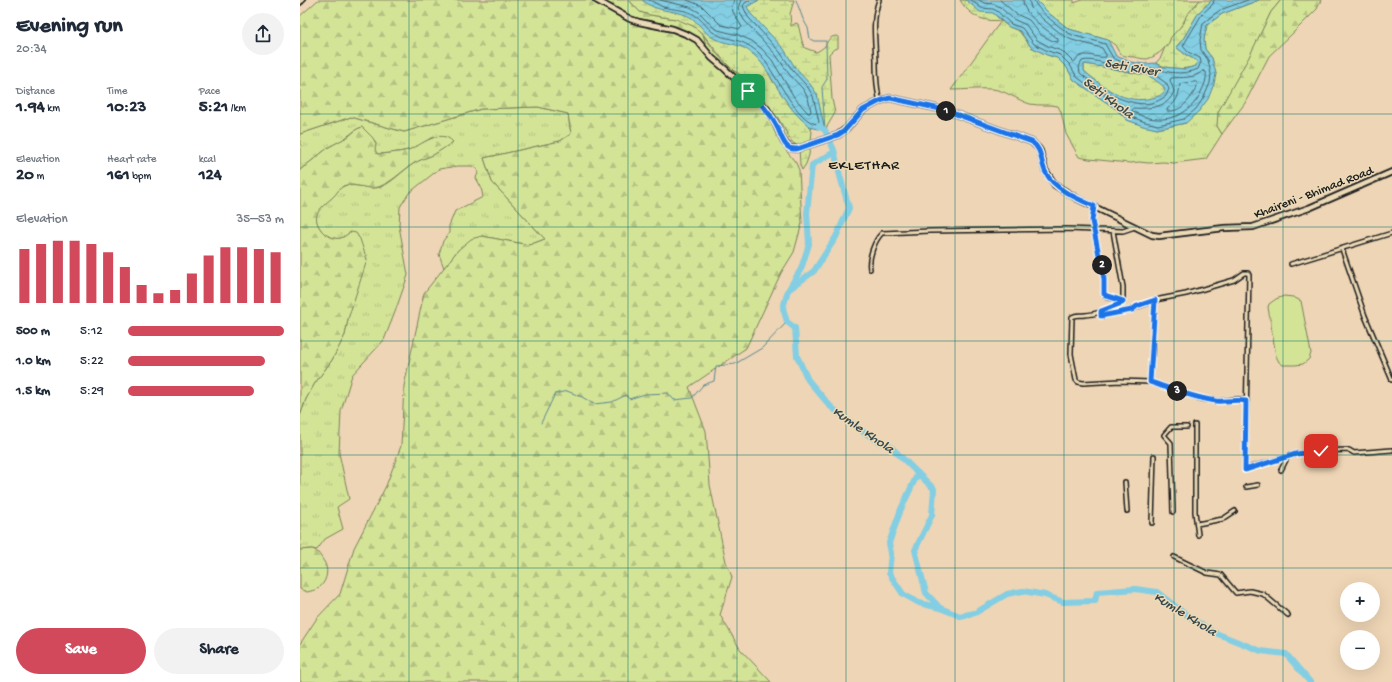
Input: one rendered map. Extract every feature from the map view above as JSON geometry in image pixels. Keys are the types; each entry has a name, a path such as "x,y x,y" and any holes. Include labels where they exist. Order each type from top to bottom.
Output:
{"main road":[{"name":"Khaireni - Bhimad Road","path":"596,0 630,19 673,29 694,38 712,58 767,109 786,145 790,148 797,149 838,135 844,131 863,110 886,99 898,99 936,108 1032,142 1040,151 1045,170 1055,185 1078,199 1148,234 1159,236 1224,228 1253,227 1309,208 1392,172"}],"street":[{"path":"879,0 875,14 875,24 877,78 880,101"},
{"path":"1094,206 1092,221 1093,230 1103,273 1104,294 1123,301"},
{"path":"870,270 870,257 878,237 882,233 930,231 1123,231 1135,227"},
{"path":"1113,230 1123,287 1123,301"},
{"path":"1292,264 1392,233"},
{"path":"1342,249 1365,316 1392,380"},
{"path":"1101,311 1101,316 1132,310 1137,306 1155,300 1186,294 1234,280 1244,272 1248,273 1245,470 1288,456 1313,451 1349,450 1354,453 1392,450"},
{"path":"1150,382 1155,300"},
{"path":"1123,301 1122,303 1101,311 1072,317 1072,354 1076,380 1078,382 1150,382 1201,399 1218,401 1238,399 1246,401"},
{"path":"1194,425 1195,512 1198,535"},
{"path":"1174,512 1171,443 1164,435 1171,427 1187,427"},
{"path":"1152,523 1154,456"},
{"path":"1281,470 1288,456"},
{"path":"1125,482 1127,511"},
{"path":"1246,488 1258,485"},
{"path":"1197,524 1223,519 1235,511"},
{"path":"1174,557 1207,573 1221,574 1236,593 1250,591 1263,594 1288,615"}],"green space":[{"path":"318,0 629,0 640,12 686,22 703,34 707,49 717,65 767,115 780,143 796,163 799,170 802,223 794,252 781,273 746,348 689,387 706,431 710,485 726,562 732,577 720,615 740,649 771,682 300,682 300,644 317,618 340,594 354,548 386,486 401,446 404,386 424,293 458,250 471,239 482,236 529,245 545,239 492,182 484,158 560,141 571,134 568,114 538,107 481,109 404,132 351,117 300,134 300,16"},
{"path":"629,0 679,0 753,51 765,66 772,80 797,114 810,127 812,132 809,155 802,170 800,165 799,147 792,142 778,118 747,79 733,70 724,61 703,34 693,26 676,19 640,12"},
{"path":"759,0 794,0 790,14 791,26 796,23 798,24 805,48 816,52 825,46 828,40 838,36 838,48 834,49 829,54 832,99 835,113 825,130 739,8"},
{"path":"960,0 972,1 983,5 1001,21 984,19 975,16"},
{"path":"1036,0 1074,0 1074,3 1082,0 1200,0 1163,50 1147,59 1122,55 1115,45 1108,40 1069,29 1051,15"},
{"path":"1200,0 1212,0 1199,12 1183,39 1176,47 1186,55 1197,60 1196,66 1176,69 1156,63 1161,57 1165,47 1168,45 1171,37 1184,23 1186,16"},
{"path":"1259,0 1281,0 1271,12 1217,126 1222,134 1206,159 1174,163 1131,163 1079,157 1066,134 1061,112 1058,106 1030,104 1002,91 992,89 951,90 1001,21 1009,27 1019,31 1031,47 1057,58 1067,68 1074,80 1116,109 1127,120 1157,129 1186,123 1216,74 1212,58 1205,49 1204,39 1207,25 1222,14"},
{"path":"1281,0 1321,0 1317,9 1269,56 1245,103 1222,134 1217,126 1218,112 1249,57 1271,12"},
{"path":"703,34 724,62 746,79 766,100 790,138 780,143 767,115 717,65 707,49"},
{"path":"1084,63 1139,74 1179,77 1157,115 1106,89 1084,71"},
{"path":"538,107 568,114 571,134 560,141 484,158 492,182 545,239 529,245 482,236 458,250 444,268 439,254 443,241 449,233 449,226 455,211 483,197 481,187 476,178 478,173 477,169 472,166 458,166 439,169 409,193 400,207 399,226 408,275 384,340 352,375 341,411 339,453 349,499 337,507 343,529 325,539 317,550 300,550 300,416 306,399 315,383 332,360 345,335 348,319 351,232 341,238 332,238 328,236 320,229 316,221 317,213 321,207 345,185 371,188 381,187 413,164 453,142 439,137 429,139 408,150 376,154 375,149 362,127 329,147 300,170 300,134 351,117 404,132 481,109"},
{"path":"362,127 373,138 376,144 375,149 377,154 408,150 430,139 442,136 453,142 433,155 409,166 387,183 379,187 370,188 352,185 343,186 319,211 317,220 322,231 329,236 338,238 344,237 351,232 356,233 360,239 367,260 348,319 345,335 332,360 315,383 306,399 300,416 300,170 329,147"},
{"path":"1284,296 1293,297 1301,301 1311,353 1309,359 1303,364 1283,365 1279,362 1276,356 1268,307 1269,304 1276,299"},
{"path":"312,549 318,553 325,563 327,574 319,588 307,592 300,589 300,550"}],"water":[{"path":"642,0 759,0 747,7 751,14 784,49 796,69 817,94 825,130 810,127 801,119 785,100 762,64 748,51 737,45 721,41 710,36 688,16 653,7"},
{"path":"966,0 1036,0 1051,15 1069,29 1108,40 1116,56 1131,62 1144,64 1156,63 1163,67 1185,69 1196,66 1197,61 1176,47 1183,39 1199,12 1212,0 1259,0 1222,14 1207,25 1204,39 1205,49 1212,58 1216,74 1208,99 1199,111 1186,123 1157,129 1127,120 1116,109 1074,80 1067,68 1057,58 1031,47 1020,31 1009,27 993,13 980,12","holes":["1084,64 1145,74 1163,86 1165,90 1154,98 1142,100 1133,99 1115,93 1099,83 1084,71"]}],"waterway":[{"path":"796,0 808,28 810,39 814,41 826,41 827,79 822,87 825,130"},
{"name":"Kumle Khola","path":"818,126 825,130 834,150 849,208 836,237 814,271 788,290 783,308 787,322 795,328 797,356 808,380 831,407 862,431 879,442 890,446 934,489 932,515 915,550 926,593 940,608 960,616 975,613 1007,594 1023,591 1045,595 1063,602 1095,601 1097,592 1135,589 1157,592 1188,616 1213,632 1261,651 1286,654 1310,682"},
{"path":"790,287 801,269 809,244 807,213 812,165 834,152"},
{"path":"541,423 555,394 567,391 594,404 612,402 626,395 629,399 645,394 668,393 674,400 692,398 703,385 714,381 716,366 735,364 762,348 787,322"},
{"path":"918,473 901,509 889,543 891,553 889,573 903,594 919,603 940,608"}],"district":[{"name":"EKLETHAR","path":"864,164"}],"route":[{"path":"748,91 767,109 784,142 792,149 797,149 838,135 844,131 863,110 880,101 890,98 950,112 1032,142 1040,151 1045,170 1051,181 1078,199 1094,206 1092,221 1093,230 1104,279 1104,294 1114,299 1123,301 1122,303 1101,311 1101,316 1132,310 1137,306 1155,300 1150,382 1201,399 1218,401 1238,399 1246,401 1245,470 1296,454 1321,451"}],"water label":[{"name":"Seti River","path":"1132,66"},
{"name":"Seti Khola","path":"1109,97"}]}
